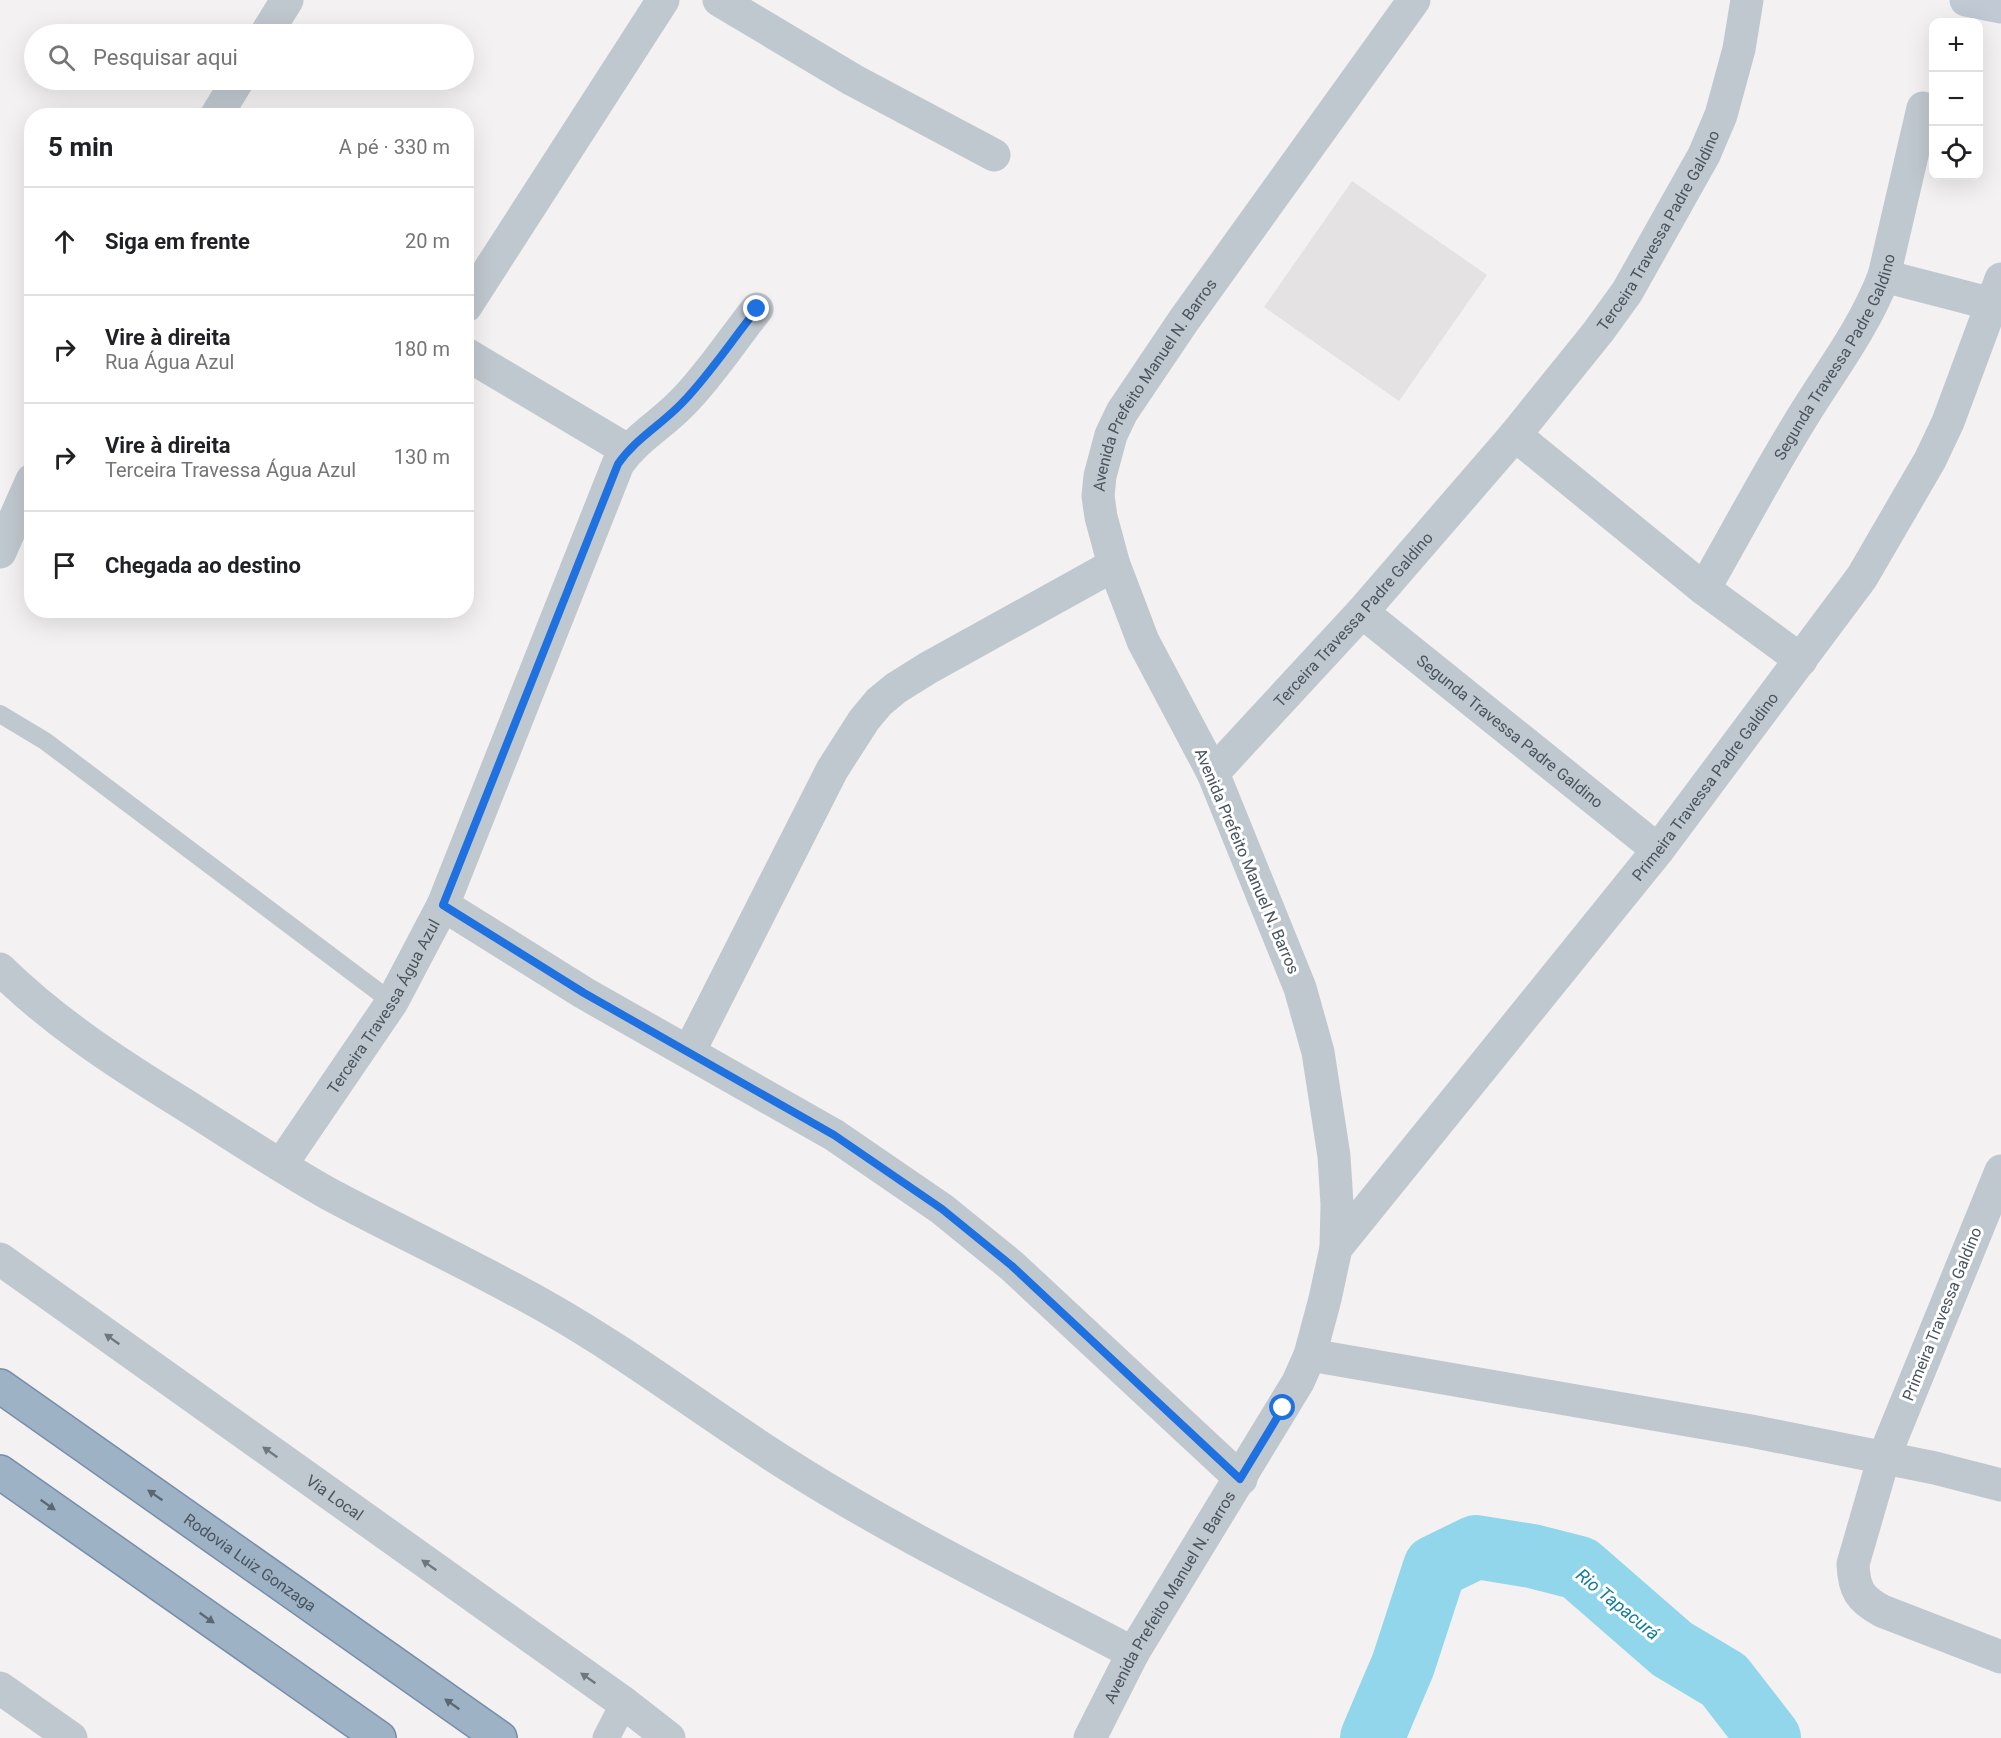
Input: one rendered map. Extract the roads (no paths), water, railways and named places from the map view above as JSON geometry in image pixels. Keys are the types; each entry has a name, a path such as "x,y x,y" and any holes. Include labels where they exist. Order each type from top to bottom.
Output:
{"highway":[{"name":"Rodovia Luiz Gonzaga","path":"0,1386 500,1738"},
{"path":"0,1472 379,1738"}],"main road":[{"path":"1966,0 2001,7"}],"street":[{"path":"272,24 287,0"},
{"path":"474,294 663,0"},
{"path":"719,0 853,80 994,155"},
{"name":"Avenida Prefeito Manuel N. Barros","path":"1090,1738 1133,1653 1298,1382 1310,1355 1325,1299 1336,1248 1337,1204 1334,1156 1318,1052 1300,988 1213,773 1143,641 1114,565 1101,517 1098,496 1100,476 1111,435 1122,412 1184,320 1414,0"},
{"name":"Terceira Travessa Padre Galdino","path":"1213,773 1362,612 1515,435 1598,332 1627,292 1704,155 1721,116 1731,82 1747,0"},
{"path":"221,108 232,90"},
{"name":"Segunda Travessa Padre Galdino","path":"1704,590 1796,427 1866,317 1884,276 1923,108"},
{"path":"1884,276 1996,291"},
{"name":"Primeira Travessa Padre Galdino","path":"1336,1248 1658,850 1862,577 1930,460 1948,422 1996,291"},
{"name":"Terceira Travessa Água Azul","path":"282,1165 392,1002 443,905 611,478 627,450 667,418 694,390 757,309"},
{"path":"474,359 627,450"},
{"path":"1515,435 1704,590 1801,660"},
{"path":"0,552 24,498"},
{"path":"689,1052 832,770 864,720 879,702 896,688 928,668 1114,565"},
{"name":"Segunda Travessa Padre Galdino","path":"1362,612 1658,850"},
{"path":"443,905 584,993 834,1135 942,1209 1012,1266 1240,1479"},
{"path":"0,969 23,992 75,1034 282,1165 327,1192 550,1309 787,1465 837,1495 1133,1653"},
{"name":"Primeira Travessa Galdino","path":"1999,1181 1884,1457 1853,1564 1854,1580 1859,1593 1868,1603 1882,1611 2001,1657"},
{"name":"Via Local","path":"0,1259 624,1703 669,1738"},
{"path":"1310,1355 1751,1431 1935,1468 2001,1485"},
{"path":"0,1688 71,1738"},
{"path":"606,1738 624,1703"}],"lane":[{"path":"0,714 45,741 392,1002"}],"waterway":[{"name":"Rio Tapacurá","path":"1372,1738 1403,1665 1435,1567 1476,1547 1532,1556 1579,1568 1672,1649 1724,1680 1769,1738"}]}
